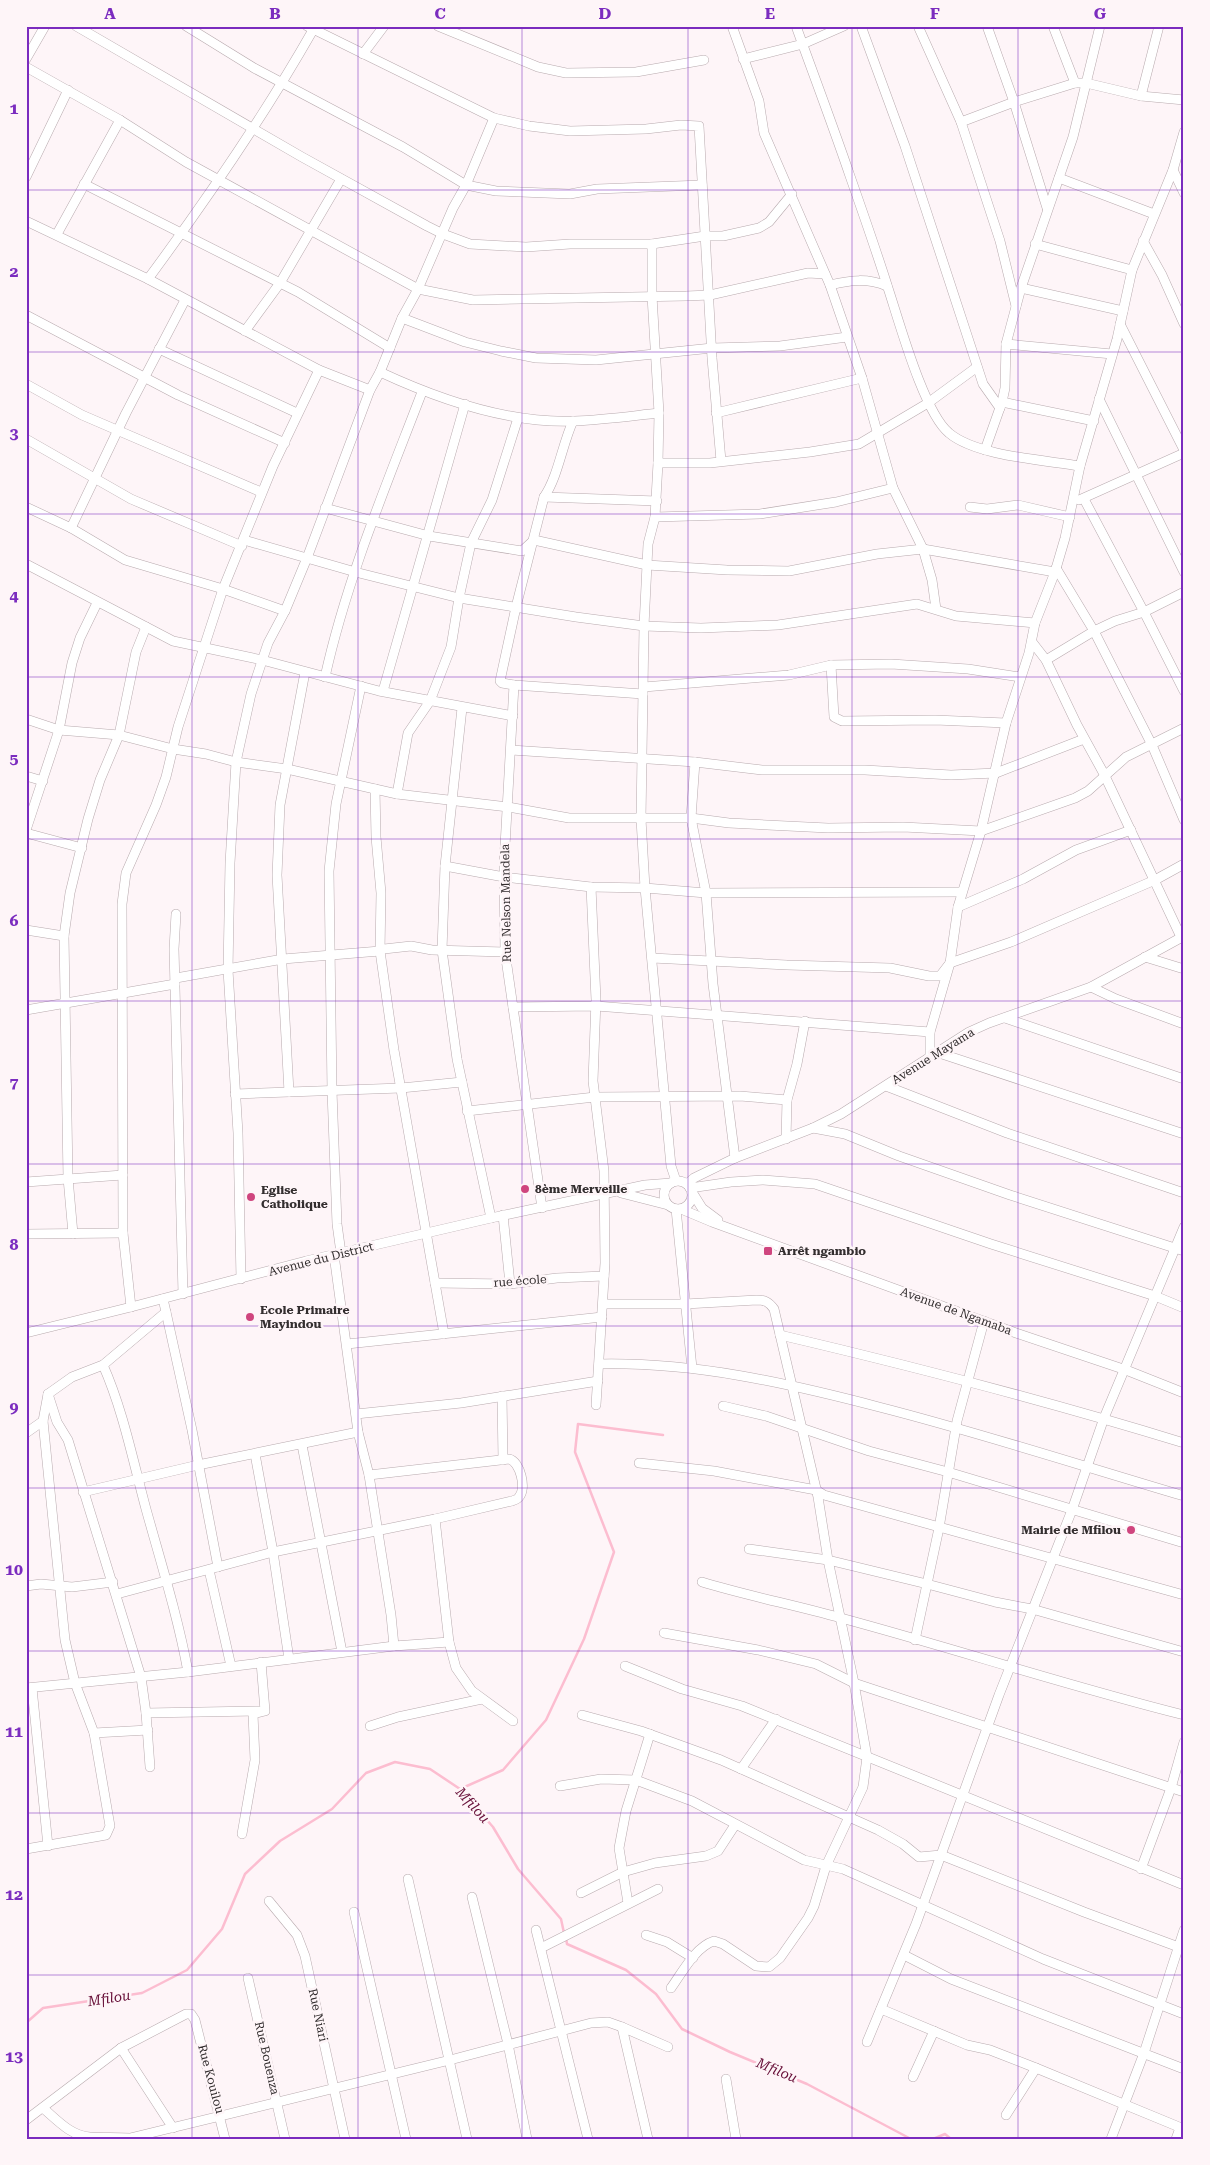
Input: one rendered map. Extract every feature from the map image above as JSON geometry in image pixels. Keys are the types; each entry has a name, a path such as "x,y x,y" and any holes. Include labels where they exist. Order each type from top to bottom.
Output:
{"street":[{"path":"26,59 45,26"},
{"path":"76,26 341,179 443,234 470,244 526,247 570,244 652,244 705,236 723,236 759,228 769,222 792,194"},
{"path":"186,26 282,83 403,147 466,185 496,191 570,194 597,189 702,185"},
{"path":"363,54 384,26"},
{"path":"438,26 538,67 566,73 636,72 704,60"},
{"path":"732,26 759,101 764,133 830,285 862,378 893,488 923,549 932,580 936,609"},
{"path":"796,26 825,102 928,403 947,432 957,439 985,450 1080,466"},
{"path":"743,59 802,44 844,26"},
{"path":"861,26 905,146 983,384 1001,405 1094,421"},
{"path":"918,26 961,122 1000,241 1016,309"},
{"path":"987,26 1048,208"},
{"path":"1053,26 1075,83"},
{"path":"985,450 1005,388 1006,344 1021,288 1073,137 1100,26"},
{"path":"1141,96 1160,26"},
{"path":"148,279 253,129 282,83 310,28 494,118 570,131 646,129 681,125 698,126 716,413 721,461"},
{"path":"26,67 120,120 186,162 418,290 473,300 576,300 710,295 808,273 825,274"},
{"path":"961,122 1014,102 1075,83 1086,83 1141,96 1184,100"},
{"path":"26,176 68,90"},
{"path":"241,1279 235,1094 228,970 230,862 236,762 251,694 268,644 285,612 307,558 370,390 380,372 402,318 418,290 453,208 466,185 494,118"},
{"path":"57,234 120,120"},
{"path":"1184,132 1173,170 1132,270 1120,324 1080,466 1070,517 1056,570 1035,623 1032,642 1006,723 996,773 981,831 958,907 950,963 930,1032 933,1055 1184,1134"},
{"path":"1173,170 1184,193"},
{"path":"1059,178 1154,214"},
{"path":"245,332 280,283 341,179"},
{"path":"84,184 280,283 390,348"},
{"path":"26,221 57,234 148,279 318,370 370,390"},
{"path":"1143,241 1162,275 1183,321"},
{"path":"652,244 652,296 659,413 657,501 648,544 644,626 641,819 645,888 673,1182"},
{"path":"1035,244 1132,270"},
{"path":"830,285 863,280 874,281 887,286"},
{"path":"1021,288 1123,311"},
{"path":"71,528 93,479 158,349 185,300"},
{"path":"26,314 144,378 285,442"},
{"path":"402,318 465,342 501,352 536,358 596,360 656,352 780,346 847,336"},
{"path":"1072,502 1084,499 1137,475 1184,451 1120,324"},
{"path":"1006,344 1112,354"},
{"path":"158,349 297,413"},
{"path":"658,463 721,461 810,452 859,444 928,403 977,367"},
{"path":"131,1307 123,1233 122,904 126,873 156,805 183,711 223,589 262,492 318,370"},
{"path":"380,372 422,392 518,418 573,421 659,413"},
{"path":"716,413 862,378"},
{"path":"26,384 82,415 262,492"},
{"path":"325,677 334,637 354,572 422,392"},
{"path":"1099,399 1184,572"},
{"path":"383,691 429,536 465,404"},
{"path":"397,794 408,734 430,701 451,647 471,543 492,500 518,418"},
{"path":"573,421 564,440 551,487 544,497 516,607 500,681 514,685 643,690 789,675 831,665 891,664 968,670 1020,677"},
{"path":"26,440 63,459 93,479 131,499 243,543 459,598 644,626 701,628 778,626 917,604 956,616 1035,623"},
{"path":"655,517 760,514 836,502 893,488"},
{"path":"544,497 657,501"},
{"path":"1084,499 1184,692"},
{"path":"970,507 987,509 1018,506 1070,517"},
{"path":"26,507 71,528 125,560 223,589 285,612"},
{"path":"325,508 429,536 522,551 534,540"},
{"path":"534,540 647,565 727,570 789,570 877,554 923,549 1056,570 1094,631 1152,745 1184,820"},
{"path":"26,564 97,603 174,641 262,660 383,691 462,708 513,716"},
{"path":"1046,660 1094,631 1115,621 1144,612 1184,592"},
{"path":"82,848 26,831 59,730 72,663 80,638 97,603"},
{"path":"73,1234 68,1178 64,936 70,893 100,780 119,735 136,652 146,627"},
{"path":"1032,642 1046,660 1084,739 1104,774 1182,937"},
{"path":"831,665 834,717 842,720 934,720 1006,723"},
{"path":"288,1092 283,959 277,875 280,805 305,672"},
{"name":"Rue Nelson Mandela","path":"514,685 504,877 505,952 542,1208"},
{"path":"361,686 336,804 328,871 337,1254 358,1432 369,1475 391,1615 394,1646"},
{"path":"462,708 445,866 442,950 462,1082 491,1218"},
{"path":"26,719 59,730 119,735 173,749 206,754 236,762 287,769 397,794 508,807 569,818 691,818 729,823 828,828 903,827 981,831 1075,798 1088,791 1104,774 1126,757 1184,728"},
{"path":"511,750 695,762 762,770 865,770 951,774 996,773 1084,739"},
{"path":"695,762 691,818 706,893 711,961 735,1158"},
{"path":"26,776 43,781"},
{"path":"375,789 376,837 381,893 380,951 401,1088 444,1334"},
{"path":"958,907 1023,879 1076,850 1131,830"},
{"path":"652,958 787,966 890,968 929,976 940,976 950,963 1011,942 1155,880 1184,864"},
{"path":"445,866 504,877 591,887 645,888 706,893 962,892"},
{"path":"591,887 596,1006 593,1081 604,1171 604,1276 596,1405"},
{"path":"176,914 183,1294"},
{"path":"26,930 64,936"},
{"name":"Avenue Mayama","path":"689,1188 694,1178 735,1158 813,1128 840,1114 969,1032 1091,987 1182,937"},
{"path":"26,1010 283,959 380,951 384,948 412,946 442,950 505,952"},
{"path":"1145,957 1184,969"},
{"path":"1091,987 1116,999 1184,1024"},
{"path":"513,1007 596,1006 930,1032"},
{"path":"1005,1018 1184,1080"},
{"path":"786,1139 787,1100 797,1064 804,1021"},
{"path":"235,1094 401,1088 462,1082"},
{"path":"886,1086 1007,1133 1184,1193"},
{"path":"468,1111 596,1097 740,1096 787,1100"},
{"path":"813,1128 845,1134 899,1156 1010,1196 1180,1250"},
{"path":"26,1182 123,1175"},
{"path":"673,1182 689,1188 763,1180 815,1184 991,1244 1155,1296 1184,1308"},
{"path":"673,1182 666,1188 664,1195 675,1207 692,1368"},
{"name":"Avenue du District","path":"26,1332 337,1254 503,1215 645,1185 673,1182"},
{"path":"675,1207 689,1203 689,1188"},
{"name":"Avenue de Ngamaba","path":"689,1188 702,1208 729,1227"},
{"name":"Avenue du District","path":"618,1192 675,1207"},
{"name":"Avenue de Ngamaba","path":"675,1207 984,1321 1126,1370 1184,1393"},
{"path":"503,1215 510,1284"},
{"path":"867,2042 904,1955 1010,1666 1088,1468 1104,1418 1126,1370 1155,1296 1180,1250 1184,1227"},
{"path":"26,1234 123,1233"},
{"name":"rue école","path":"435,1283 510,1284 604,1276"},
{"path":"163,1299 198,1465 213,1568 231,1666"},
{"path":"603,1304 685,1304 765,1300 774,1309 816,1490 867,1757 863,1787 826,1866 808,1918 775,1963 769,1967 756,1966 723,1944 714,1941 705,1946 693,1958 671,1988"},
{"path":"26,1849 106,1835 110,1826 94,1733 75,1683 64,1640 43,1421 48,1394 72,1378 103,1365 166,1312"},
{"path":"347,1344 602,1317"},
{"path":"915,1640 939,1528 956,1427 984,1321"},
{"path":"780,1335 890,1360 1104,1418 1184,1443"},
{"path":"599,1364 692,1368 790,1384 956,1427 1184,1496"},
{"path":"103,1365 110,1381 138,1479 188,1672"},
{"path":"356,1414 502,1396 598,1381"},
{"path":"48,1394 57,1422 68,1440 141,1677 148,1730 150,1767"},
{"path":"502,1396 503,1460"},
{"path":"723,1406 801,1426 869,1451 948,1472 1184,1543"},
{"path":"26,1433 43,1421"},
{"path":"83,1492 198,1465 358,1432"},
{"path":"302,1445 342,1652"},
{"path":"255,1454 273,1552 289,1659"},
{"path":"117,1594 273,1552 435,1519 512,1501 520,1497 523,1491 519,1466 514,1460 369,1475"},
{"path":"640,1463 714,1471 816,1490 824,1495 939,1528 1184,1595"},
{"path":"435,1519 449,1642 456,1668 472,1691 513,1721"},
{"path":"749,1549 828,1560 995,1602 1032,1609 1184,1652"},
{"path":"26,1586 41,1584 59,1586 113,1582"},
{"path":"702,1582 753,1597 840,1618 1050,1679 1184,1715"},
{"path":"664,1633 758,1650 816,1664 854,1682 1184,1792"},
{"path":"48,1846 29,1688 188,1672 394,1646 449,1642"},
{"path":"261,1662 265,1710"},
{"path":"625,1666 682,1689 742,1706 776,1719 1184,1885"},
{"path":"370,1726 398,1717 482,1699"},
{"path":"146,1713 265,1710"},
{"path":"242,1834 255,1760 253,1714 265,1710"},
{"path":"582,1715 650,1734 740,1769 878,1830 904,1844 919,1857 941,1855 1181,1948"},
{"path":"740,1769 776,1719"},
{"path":"94,1733 148,1730"},
{"path":"628,1903 619,1848 626,1811 650,1734"},
{"path":"1141,1869 1171,1788 1184,1742"},
{"path":"560,1786 601,1779 636,1780 692,1801 804,1860 843,1869 1043,1959 1184,2014"},
{"path":"581,1893 623,1872 656,1863 706,1856 718,1851 735,1825"},
{"path":"408,1879 467,2139"},
{"path":"541,1948 658,1889"},
{"path":"472,1897 508,2044 527,2139"},
{"name":"Rue Niari","path":"269,1901 296,1935 305,1956 345,2139"},
{"path":"354,1912 406,2139"},
{"path":"536,1930 588,2139"},
{"path":"1111,2139 1181,1948 1184,1930"},
{"path":"646,1935 667,1942 693,1958"},
{"path":"904,1955 951,1978 1184,2069"},
{"name":"Rue Bouenza","path":"248,1978 286,2139"},
{"path":"881,2009 967,2045 990,2050 1036,2068 1182,2128 1176,2139"},
{"name":"Rue Kouilou","path":"121,2048 186,2014 191,2014 195,2020 225,2139"},
{"path":"43,2108 65,2128 88,2138 146,2137 173,2128 450,2060 591,2023 608,2022 668,2047"},
{"path":"622,2028 648,2139"},
{"path":"914,2077 934,2031"},
{"path":"26,2120 102,2060 121,2048 173,2128"},
{"path":"1006,2115 1036,2068"},
{"path":"726,2079 736,2139"}],"waterway":[{"path":"460,1789 503,1770 546,1720 584,1639 614,1552 575,1452 578,1424 663,1435"},
{"name":"Mfilou","path":"26,2023 43,2008 142,1993 187,1970 222,1929 245,1874 280,1841 332,1809 366,1773 395,1762 430,1769 460,1789 493,1827 518,1869 561,1919 564,1933"},
{"name":"Mfilou","path":"566,1938 567,1944 626,1970 656,1994 682,2029 730,2052 807,2084 911,2139"},
{"name":"Mfilou","path":"933,2139 945,2134 951,2139"}],"place":[{"name":"8ème Merveille","path":"525,1189"},
{"name":"Eglise Catholique","path":"251,1197"},
{"name":"Arrêt ngambio","path":"768,1251"},
{"name":"Ecole Primaire Mayindou","path":"250,1317"},
{"name":"Mairie de Mfilou","path":"1131,1530"}]}
